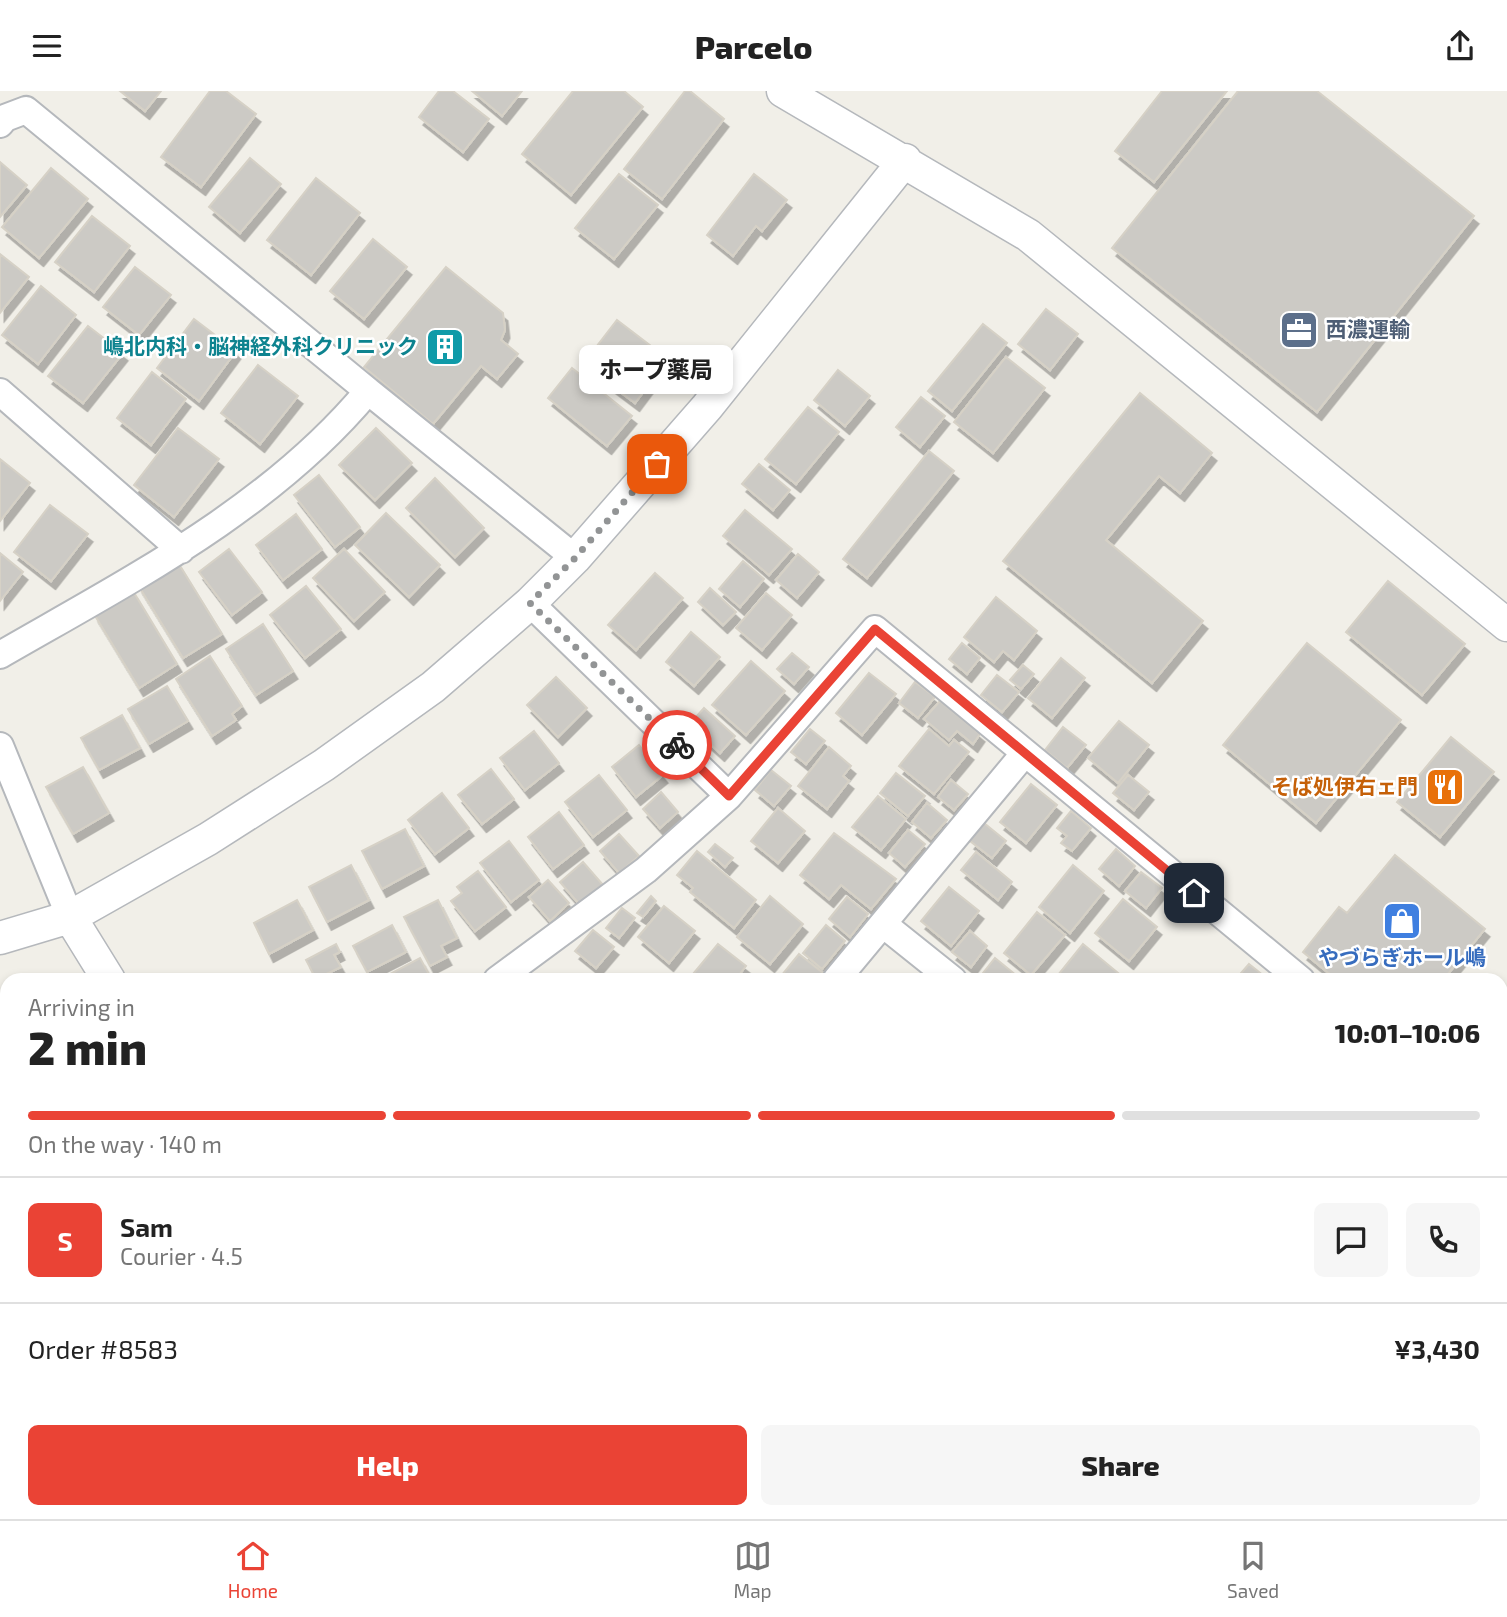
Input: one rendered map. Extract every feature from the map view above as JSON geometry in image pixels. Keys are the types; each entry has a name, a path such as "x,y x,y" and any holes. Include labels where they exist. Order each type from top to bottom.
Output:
{"street":[{"path":"783,91 905,160 1028,235 1507,625"},
{"path":"0,124 5,118 26,110 575,558"},
{"path":"0,938 70,917 208,839 324,765 433,687 530,603 575,558 707,407 905,160"},
{"path":"0,655 181,550 302,459 338,426 368,391"},
{"path":"0,392 181,550"},
{"path":"530,603 729,796"},
{"path":"506,973 646,870 729,796 875,629 1292,973"},
{"path":"0,746 70,917 105,973"},
{"path":"842,973 1024,754"},
{"path":"883,924 944,973"}],"building":[{"path":"120,91 161,91 145,111"},
{"path":"210,91 226,91 256,114 201,187 161,157"},
{"path":"439,91 453,91 489,119 463,152 419,117"},
{"path":"472,91 522,91 502,116"},
{"path":"573,91 624,91 643,107 571,195 522,154"},
{"path":"685,91 690,91 724,119 662,199 624,169"},
{"path":"1162,91 1227,91 1154,182 1115,151"},
{"name":"西濃運輸","path":"1238,91 1317,91 1474,216 1317,412 1112,248"},
{"path":"250,158 281,184 240,233 209,207"},
{"path":"0,162 27,185 0,217"},
{"path":"51,168 88,199 39,258 2,227"},
{"path":"619,174 658,205 614,259 575,228"},
{"path":"754,174 787,200 762,231 756,226 733,256 707,235"},
{"path":"316,178 360,213 311,275 267,240"},
{"path":"92,216 130,246 94,292 55,262"},
{"path":"373,239 407,267 364,319 330,291"},
{"path":"0,254 29,277 0,313"},
{"path":"135,267 171,295 139,335 103,307"},
{"name":"嶋北内科・脳神経外科クリニック","path":"446,267 503,313 505,330 501,340 518,354 497,379 481,366 433,424 364,367"},
{"path":"41,286 76,315 38,364 2,335"},
{"path":"1046,309 1078,334 1050,370 1018,344"},
{"path":"194,319 236,351 199,401 157,368"},
{"path":"617,320 668,359 635,403 583,364"},
{"path":"983,324 1007,343 952,411 928,391"},
{"path":"88,326 123,353 83,403 48,376"},
{"path":"1006,357 1045,388 993,453 954,422"},
{"path":"258,365 298,396 260,444 221,413"},
{"path":"572,368 632,416 607,446 548,398"},
{"path":"838,370 870,396 845,426 814,400"},
{"path":"152,372 186,399 151,445 117,418"},
{"path":"1140,393 1212,453 1180,493 1159,476 1106,540 1203,621 1152,683 1003,561"},
{"path":"921,397 945,416 920,447 896,427"},
{"path":"808,407 839,432 796,484 765,459"},
{"path":"178,428 219,459 174,517 134,485"},
{"path":"376,428 412,463 375,500 339,465"},
{"path":"929,451 954,471 867,578 843,559"},
{"path":"0,459 30,483 0,521"},
{"path":"759,464 790,490 773,510 742,484"},
{"path":"319,475 360,527 335,547 294,495"},
{"path":"435,478 484,528 455,557 406,508"},
{"path":"50,505 88,534 51,581 14,552"},
{"path":"745,510 792,549 769,575 723,536"},
{"path":"386,513 440,565 409,597 355,545"},
{"path":"296,514 322,549 283,580 256,545"},
{"path":"229,549 262,592 232,615 199,572"},
{"path":"344,549 385,592 354,621 313,578"},
{"path":"0,553 23,572 0,601"},
{"path":"798,554 819,572 797,598 776,580"},
{"path":"177,561 222,634 183,658 138,585"},
{"path":"743,561 764,579 740,607 719,589"},
{"path":"655,573 683,598 636,650 608,625"},
{"path":"1388,581 1465,644 1422,695 1346,632"},
{"path":"306,586 341,629 305,658 270,615"},
{"path":"710,588 736,612 723,625 698,602"},
{"path":"133,591 177,664 139,688 94,614"},
{"path":"766,593 792,615 762,650 736,628"},
{"path":"996,597 1037,631 1014,660 1003,651 994,662 964,637"},
{"path":"263,624 293,671 256,695 226,649"},
{"path":"691,632 720,657 694,686 666,662"},
{"path":"962,643 980,658 967,674 949,659"},
{"path":"1307,643 1401,720 1316,823 1223,745"},
{"path":"792,653 809,667 794,684 777,669"},
{"path":"210,656 242,706 232,714 236,720 212,736 176,679"},
{"path":"1061,658 1085,678 1052,718 1028,698"},
{"path":"751,661 785,691 746,735 712,705"},
{"path":"1023,665 1034,674 1021,689 1010,680"},
{"path":"869,673 896,694 862,735 836,713"},
{"path":"997,675 1019,692 1002,712 981,695"},
{"path":"556,677 587,708 558,737 527,705"},
{"path":"915,682 935,697 918,718 899,703"},
{"path":"167,686 188,721 149,744 128,709"},
{"path":"940,701 980,734 973,744 957,731 949,740 924,719"},
{"path":"704,708 735,736 720,753 689,725"},
{"path":"122,715 140,748 99,770 81,738"},
{"path":"1119,721 1149,745 1118,783 1088,758"},
{"path":"1063,727 1086,745 1067,768 1045,750"},
{"path":"810,729 825,741 806,764 791,752"},
{"path":"929,729 949,746 954,740 969,752 934,794 899,766"},
{"path":"534,731 559,763 525,790 500,758"},
{"name":"そば処伊右ェ門","path":"1451,737 1494,772 1440,837 1397,802"},
{"path":"639,745 663,775 636,797 612,767"},
{"path":"829,747 851,766 843,776 849,781 827,809 798,786"},
{"path":"83,767 109,813 73,834 46,787"},
{"path":"491,769 514,799 482,824 458,795"},
{"path":"771,770 791,786 774,806 755,790"},
{"path":"896,773 925,796 908,816 880,793"},
{"path":"599,775 627,810 593,837 565,802"},
{"path":"1128,775 1149,792 1134,810 1113,793"},
{"path":"951,780 968,794 954,810 938,797"},
{"path":"1031,784 1057,805 1026,843 1000,822"},
{"path":"661,792 678,812 660,828 643,809"},
{"path":"442,793 469,828 435,854 408,820"},
{"path":"878,796 906,819 881,850 852,827"},
{"path":"927,803 947,820 931,838 912,822"},
{"path":"778,808 805,831 778,863 751,841"},
{"path":"1071,811 1091,828 1072,851 1061,843 1067,836 1057,828"},
{"path":"559,812 584,845 553,869 528,837"},
{"path":"984,823 1006,841 992,858 970,841"},
{"path":"405,829 424,866 382,889 362,851"},
{"path":"908,830 925,844 905,867 889,853"},
{"path":"834,833 896,879 871,909 841,885 829,899 800,875"},
{"path":"619,834 639,856 619,873 600,851"},
{"path":"509,841 539,880 511,902 480,863"},
{"path":"715,844 733,858 725,867 708,852"},
{"path":"1116,849 1135,866 1119,886 1099,869"},
{"path":"697,851 756,900 734,928 690,892 693,888 677,875"},
{"path":"976,852 1012,882 998,900 961,870"},
{"name":"やづらぎホール嶋","path":"1395,855 1485,929 1449,973 1328,973 1303,952 1339,907 1347,913"},
{"path":"583,862 603,885 580,905 560,882"},
{"path":"351,865 369,900 327,922 309,887"},
{"path":"1073,865 1104,891 1070,933 1039,907"},
{"path":"478,871 506,907 475,931 451,901 462,893 457,887"},
{"path":"1141,872 1162,888 1146,908 1125,891"},
{"path":"548,880 569,903 550,921 529,897"},
{"path":"949,887 979,911 951,946 921,921"},
{"path":"651,896 656,901 643,917 637,913"},
{"path":"770,896 803,924 770,964 737,937"},
{"path":"847,897 868,914 850,937 829,919"},
{"path":"1123,899 1157,927 1129,961 1095,933"},
{"path":"297,900 313,930 269,954 254,923"},
{"path":"438,900 457,938 441,946 447,957 430,966 404,917"},
{"path":"664,906 695,931 669,963 638,937"},
{"path":"622,908 635,918 619,938 606,928"},
{"path":"1037,912 1065,935 1033,973 1029,973 1004,953"},
{"path":"392,925 406,952 367,972 353,946"},
{"path":"826,925 845,941 822,969 803,953"},
{"path":"593,930 614,947 596,968 575,951"},
{"path":"970,931 987,946 971,967 952,952"},
{"path":"336,944 340,952 334,955 341,967 328,973 313,973 306,960"},
{"path":"718,944 746,966 740,973 694,973"},
{"path":"1083,944 1118,973 1060,973"},
{"path":"799,954 823,973 783,973"},
{"path":"420,958 428,973 392,973"},
{"path":"995,958 1013,973 983,973"},
{"path":"1249,964 1260,973 1241,973"}],"way so far":[{"path":"657,464 575,558 530,603 677,745"}],"place":[{"name":"西濃運輸","path":"1299,330"},
{"name":"嶋北内科・脳神経外科クリニック","path":"445,347"},
{"name":"ホープ薬局","path":"657,464"},
{"name":"そば処伊右ェ門","path":"1445,787"},
{"name":"やづらぎホール嶋","path":"1402,921"}],"route":[{"path":"677,745 729,796 875,629 1194,893"}]}
